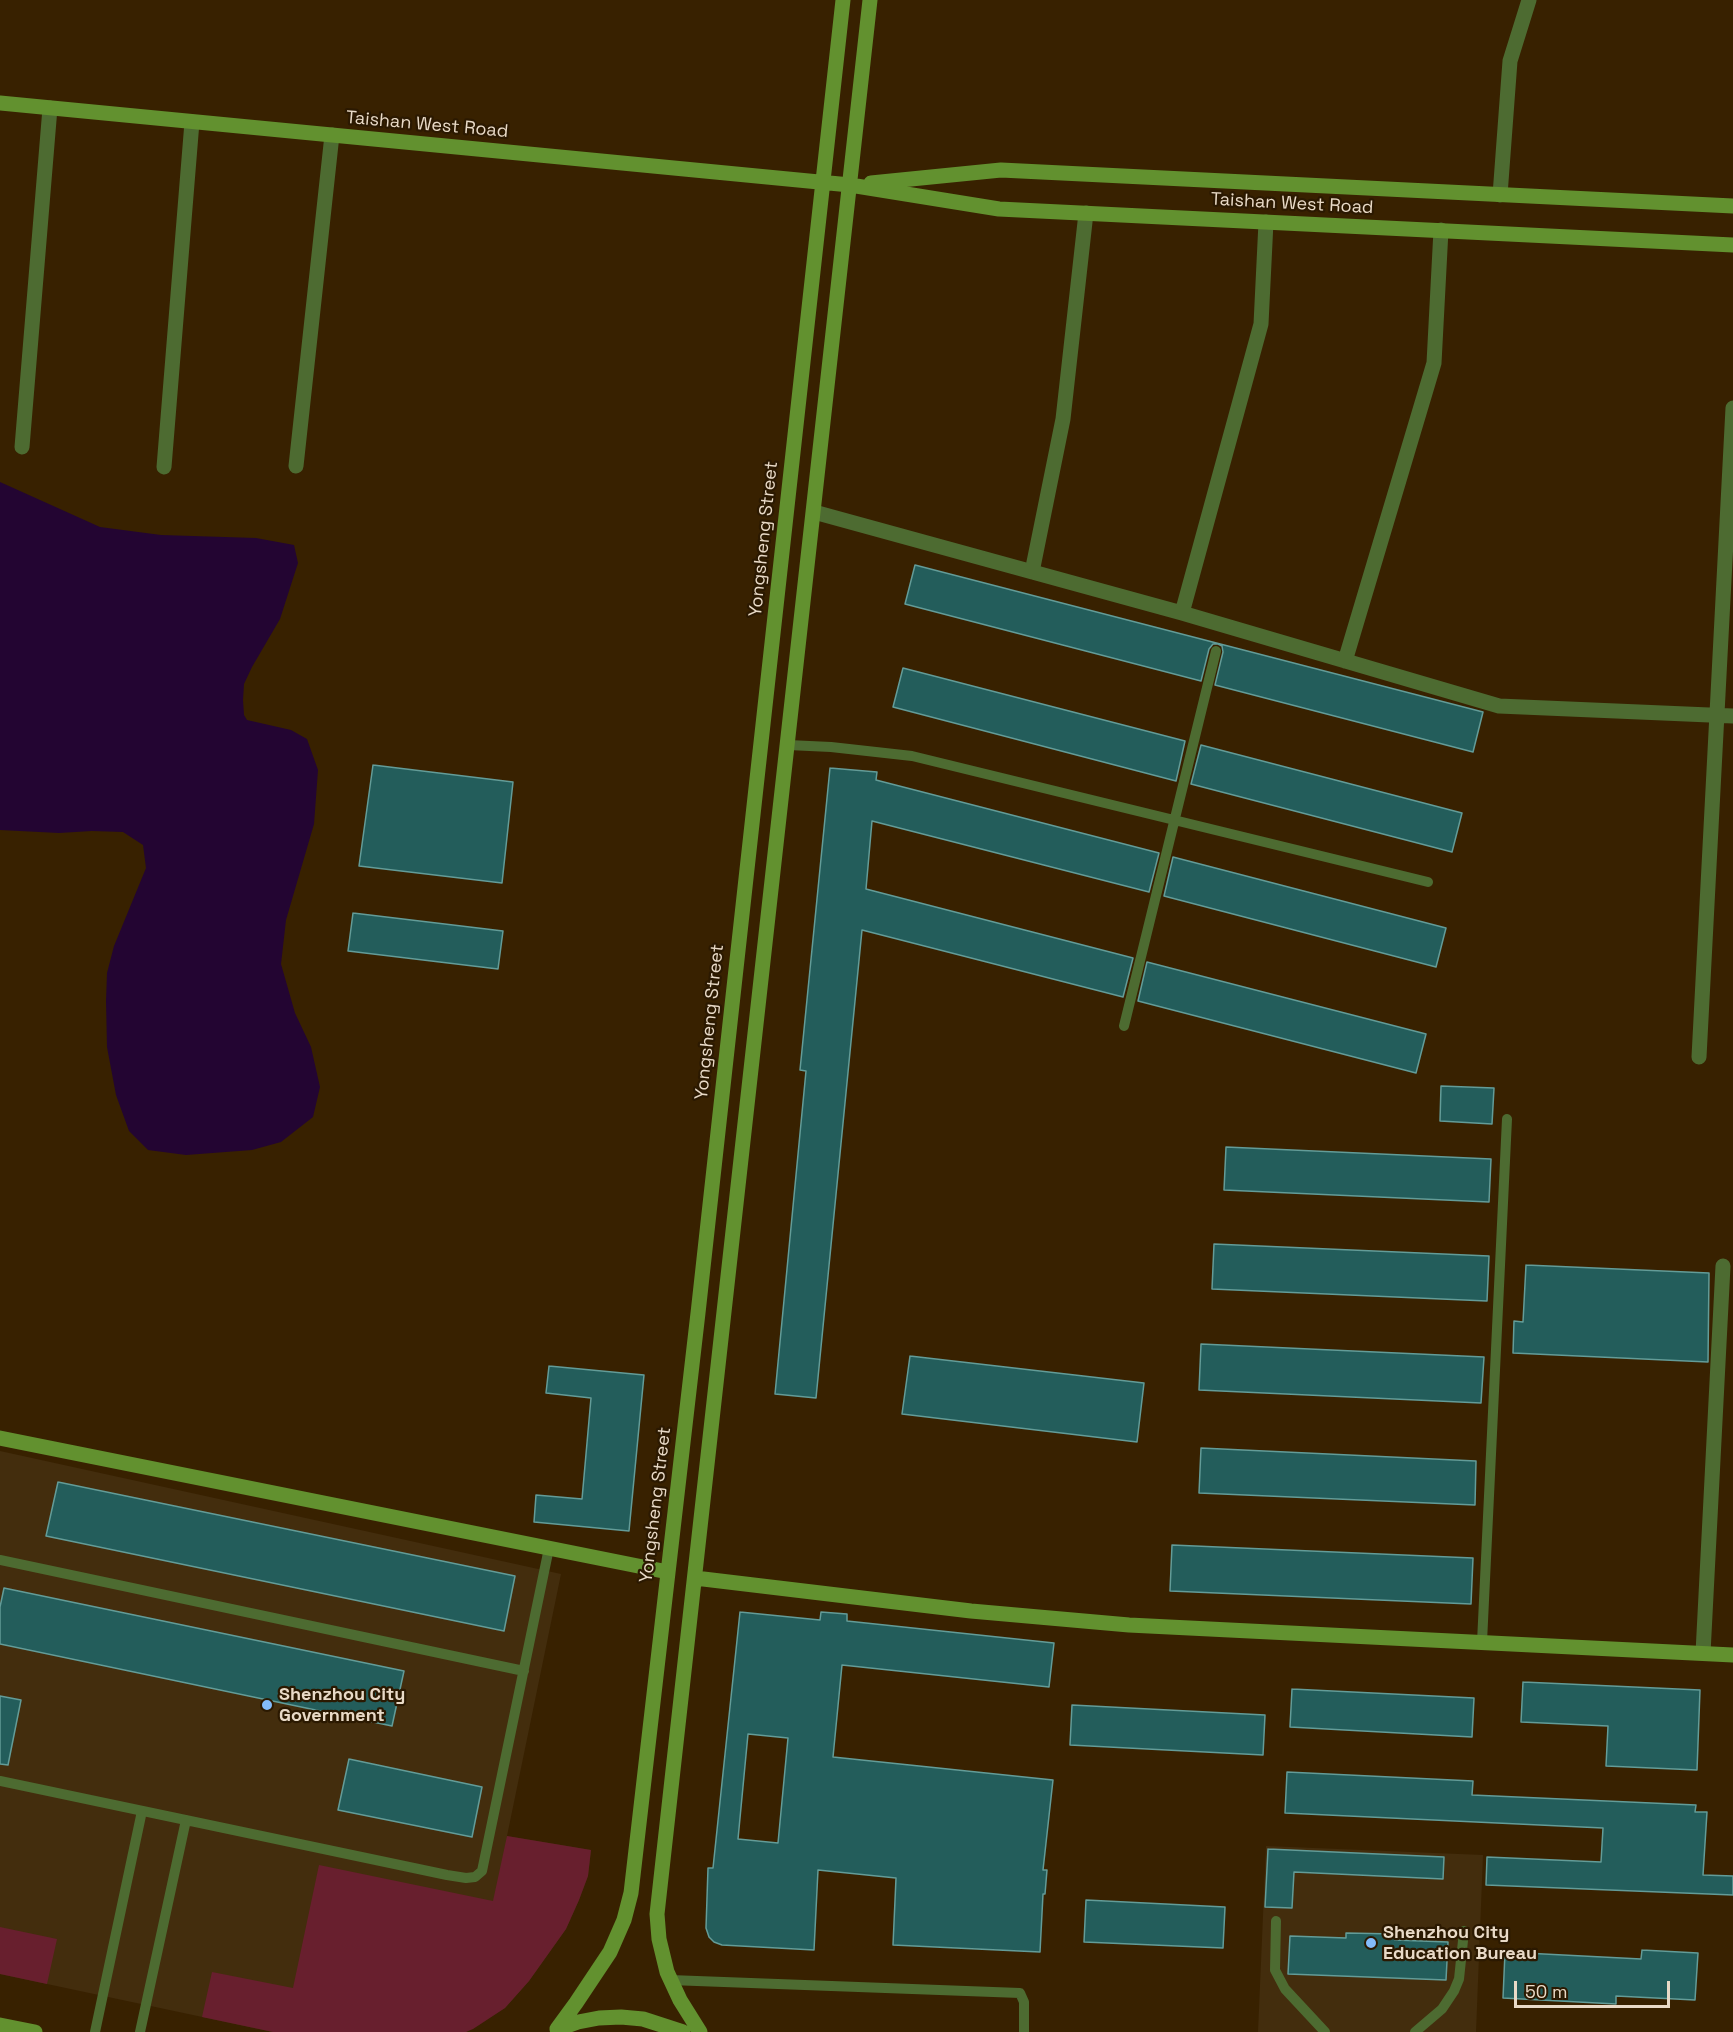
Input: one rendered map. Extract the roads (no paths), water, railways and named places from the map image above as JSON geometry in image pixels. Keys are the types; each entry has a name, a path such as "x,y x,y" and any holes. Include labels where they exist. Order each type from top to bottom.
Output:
{"main road":[{"name":"Yongsheng Street","path":"554,2031 610,1952 624,1920 631,1893 843,0"},
{"path":"700,2032 680,2000 667,1972 659,1939 657,1914 870,0"},
{"name":"Taishan West Road","path":"0,103 850,184 999,208 1733,245"},
{"name":"Taishan West Road","path":"850,184 1001,170 1733,206"},
{"path":"0,1438 668,1572"},
{"path":"695,1578 971,1611 1129,1625 1733,1654"},
{"path":"554,2031 578,2022 621,2017 643,2019 683,2032"},
{"path":"0,2025 34,2032"}],"street":[{"path":"1500,195 1510,61 1529,0"},
{"path":"22,447 50,108"},
{"path":"164,467 192,122"},
{"path":"296,466 332,135"},
{"path":"1032,572 1063,419 1086,213"},
{"path":"1182,613 1261,324 1266,222"},
{"path":"1345,661 1434,363 1441,231"},
{"path":"1699,1057 1733,408"},
{"path":"814,512 1182,613 1499,706 1733,716"},
{"path":"1703,1653 1723,1266"}],"lane":[{"path":"1124,1026 1216,651"},
{"path":"788,745 831,747 912,756 1428,882"},
{"path":"1482,1642 1507,1119"},
{"path":"0,1780 447,1875 475,1877 482,1872 549,1548"},
{"path":"0,1560 524,1671"},
{"path":"95,2032 142,1811"},
{"path":"140,2032 186,1820"},
{"path":"1276,1921 1275,1970 1285,1989 1325,2032"},
{"path":"1414,2032 1442,2008 1454,1991 1459,1979 1464,1931"},
{"path":"670,1980 1020,1993 1024,2002 1024,2032"}],"place":[{"name":"Shenzhou City Government","path":"267,1705"},
{"name":"Shenzhou City Education Bureau","path":"1371,1943"}]}
